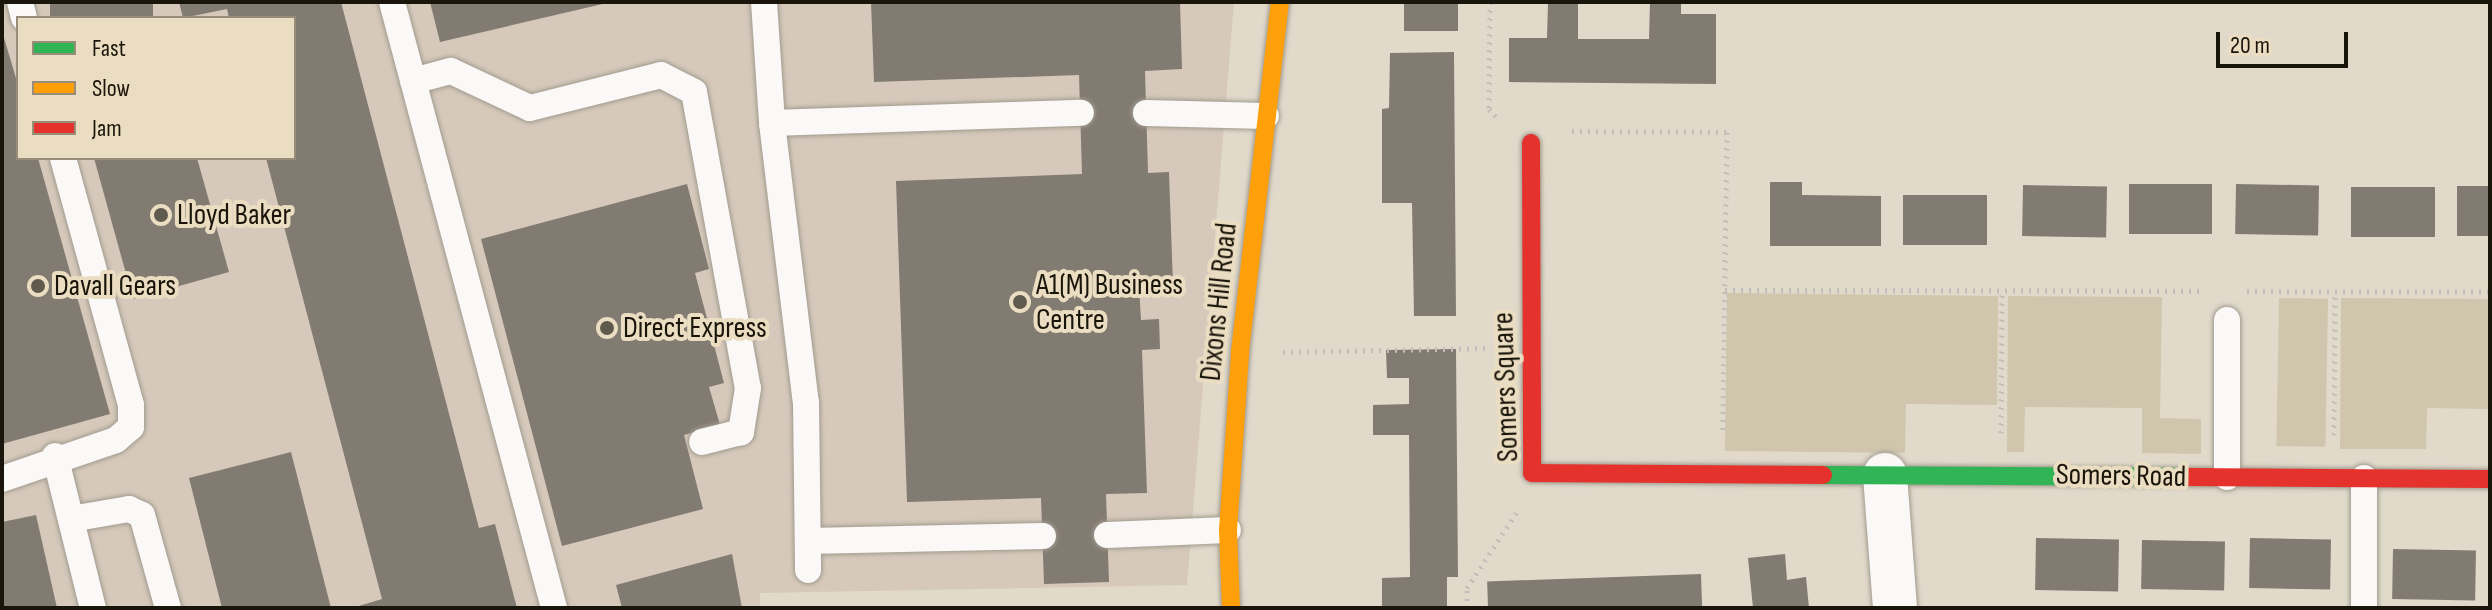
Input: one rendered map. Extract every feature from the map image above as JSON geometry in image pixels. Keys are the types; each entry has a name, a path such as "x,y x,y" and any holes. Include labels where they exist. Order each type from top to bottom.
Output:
{"street":[{"name":"Dixons Hill Road","path":"1231,608 1228,530 1240,352 1280,2"},
{"name":"Somers Square","path":"1531,143 1532,473 1885,475"},
{"name":"Somers Road","path":"1885,475 2490,479"},
{"path":"1885,475 1895,608"}],"lane":[{"path":"392,2 554,608"},
{"path":"764,2 772,123 806,402 808,570"},
{"path":"413,81 451,71 530,108 661,75 694,92 748,388 741,432 702,442"},
{"path":"772,123 1081,113"},
{"path":"1146,113 1266,116"},
{"path":"2,479 55,456 116,440 131,427 131,405 64,160"},
{"path":"2227,320 2227,477"},
{"path":"55,456 93,608"},
{"path":"2364,478 2364,608"},
{"path":"71,519 129,509 142,515 168,608"},
{"path":"1107,535 1228,530"},
{"path":"808,541 1043,536"}],"path":[{"path":"1490,2 1489,109 1512,134 1531,143"},
{"path":"1556,131 1727,132 1722,472"},
{"path":"1725,290 2208,291"},
{"path":"2001,475 2002,290"},
{"path":"2240,291 2490,292"},
{"path":"2333,478 2335,292"},
{"path":"1278,352 1532,347"},
{"path":"1467,608 1467,588 1511,529 1532,473"}],"shaded area":[{"path":"2,2 1234,2 1187,585 760,593 760,608 2,608"},
{"path":"1727,293 1998,296 1997,405 1906,404 1905,453 1725,451"},
{"path":"2008,296 2162,297 2160,418 2201,419 2201,454 2142,453 2142,408 2025,407 2024,452 2007,452"},
{"path":"2279,298 2328,299 2325,447 2276,446"},
{"path":"2341,298 2490,299 2490,409 2427,408 2426,449 2340,449"}],"building":[{"path":"50,2 153,2 153,16 50,16"},
{"path":"179,2 341,2 479,528 495,524 517,608 352,608 382,599 267,160 296,160 296,16 229,16 227,9 182,16"},
{"path":"430,2 607,2 607,3 440,42"},
{"name":"A1(M) Business Centre","path":"871,2 1180,2 1182,69 1145,71 1148,173 1169,172 1173,285 1139,286 1141,320 1159,319 1160,349 1142,350 1147,493 1106,494 1109,582 1044,584 1041,498 907,502 896,181 1082,174 1079,75 874,82"},
{"path":"1404,2 1458,2 1458,31 1404,31"},
{"path":"1548,2 1578,2 1578,39 1649,39 1650,2 1681,2 1681,14 1716,14 1716,84 1509,82 1509,38 1547,38"},
{"name":"Davall Gears","path":"2,31 16,78 16,160 39,160 110,414 2,444"},
{"path":"1454,52 1456,316 1414,316 1412,203 1382,203 1382,109 1389,108 1390,53"},
{"name":"Lloyd Baker","path":"95,160 198,160 229,272 133,299"},
{"path":"1770,182 1802,182 1802,195 1881,196 1881,246 1770,246"},
{"name":"Direct Express","path":"687,184 709,269 695,273 724,383 709,387 720,425 684,435 703,509 562,546 481,239"},
{"path":"2129,184 2212,184 2212,234 2129,234"},
{"path":"2236,184 2319,185 2318,235 2235,234"},
{"path":"2023,185 2107,186 2106,237 2022,236"},
{"path":"2457,186 2490,186 2490,236 2457,236"},
{"path":"2351,187 2435,187 2435,237 2351,237"},
{"path":"1903,195 1987,195 1987,245 1903,245"},
{"path":"1456,349 1458,577 1447,577 1447,608 1382,608 1382,578 1410,577 1409,435 1373,435 1373,405 1409,404 1409,378 1387,378 1386,350"},
{"path":"291,452 331,608 222,608 189,478"},
{"path":"36,515 57,608 2,608 2,522"},
{"path":"2036,538 2119,539 2118,591 2035,590"},
{"path":"2250,538 2331,539 2330,589 2249,588"},
{"path":"2142,540 2225,541 2224,590 2141,589"},
{"path":"2393,549 2476,550 2475,600 2392,599"},
{"path":"732,554 742,608 622,608 616,585"},
{"path":"1785,554 1787,580 1806,577 1809,608 1753,608 1748,558"},
{"path":"1701,574 1702,608 1488,608 1487,581"}],"traffic: fast":[{"path":"1823,475 2187,477"}],"traffic: slow":[{"path":"1231,608 1228,530 1240,352 1280,2"}],"traffic: jam":[{"path":"1531,143 1532,473 1823,475"},
{"path":"2187,477 2490,479"}],"place":[{"name":"Lloyd Baker","path":"161,215"},
{"name":"Davall Gears","path":"38,286"},
{"name":"A1(M) Business Centre","path":"1020,302"},
{"name":"Direct Express","path":"607,328"}]}
